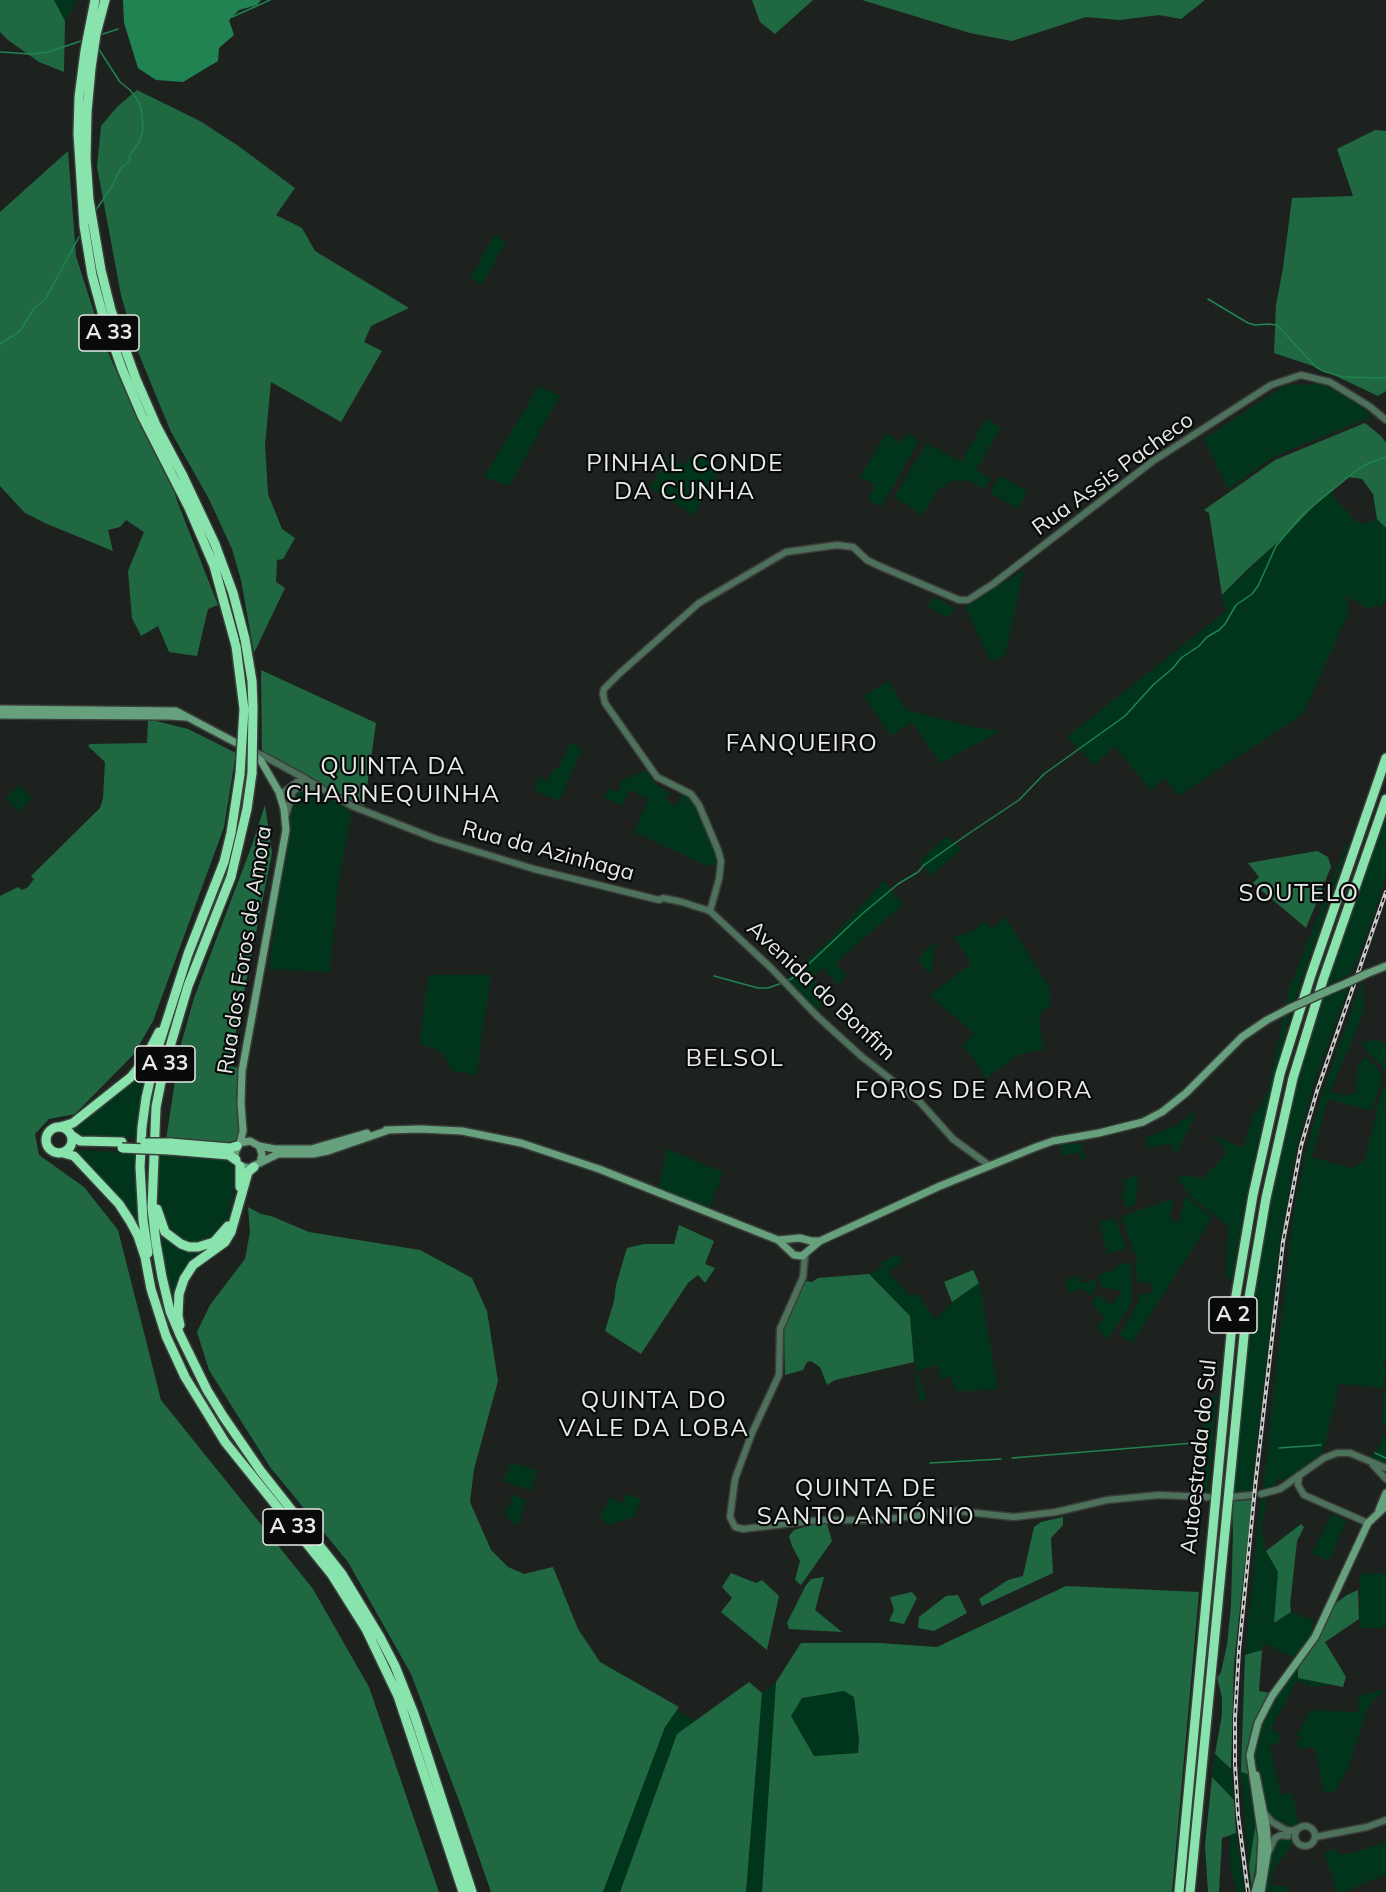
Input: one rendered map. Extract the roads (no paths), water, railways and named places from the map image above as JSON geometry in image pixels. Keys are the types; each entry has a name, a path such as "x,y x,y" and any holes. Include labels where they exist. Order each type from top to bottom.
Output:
{"highway":[{"name":"A 33","path":"95,0 83,62 78,135 84,226 92,274 102,312 138,407 189,508 214,566 236,646 244,709 240,774 233,823 224,862 188,954 156,1054 146,1098 142,1127 141,1193 149,1257 159,1304 174,1346 196,1394 241,1464 332,1575 375,1645 391,1679 410,1731 463,1892"},
{"name":"A 33","path":"105,0 96,34 91,68 86,158 89,200 100,270 111,310 136,380 215,544 233,592 245,639 252,681 252,773 247,809 231,877 188,986 164,1067 156,1107 152,1208 160,1265 170,1311 207,1390 239,1440 342,1574 395,1666 414,1714 472,1892"},
{"name":"Autoestrada do Sul","path":"1179,1892 1233,1313 1253,1195 1280,1074 1311,975 1386,758"},
{"name":"Autoestrada do Sul","path":"1190,1892 1246,1315 1264,1209 1293,1077 1323,980 1386,799"},
{"path":"122,1145 82,1146 67,1151 51,1151 46,1140 49,1132 73,1123 131,1077 144,1061 175,994"},
{"path":"60,1127 67,1129 71,1135 73,1142 67,1151"},
{"path":"71,1135 80,1141 122,1145 230,1148 239,1145"},
{"path":"153,1156 154,1189 161,1224 165,1232 181,1244 189,1246 198,1247 214,1242 230,1224 239,1188 238,1163 229,1155 170,1147"},
{"path":"67,1151 119,1204 138,1236 166,1336 185,1377 196,1394"},
{"path":"193,1361 180,1330 179,1294 184,1279 193,1265 225,1242 231,1232 249,1172 256,1166"}],"main road":[{"path":"0,709 171,710 193,719"},
{"path":"0,715 169,716 193,719"},
{"name":"Rua dos Foros de Amora","path":"193,719 250,751 267,768 280,794 285,819 283,849 242,1071 243,1124 239,1145"},
{"path":"389,1130 328,1151 313,1154 278,1154 249,1168 238,1163 235,1153 239,1145 246,1141 311,1149 375,1130 420,1129 462,1131 520,1143 599,1169 778,1240 799,1257 820,1241 940,1186 990,1166 1053,1141 1138,1123 1162,1112 1186,1093 1242,1037 1267,1020 1386,966"},
{"path":"243,1124 262,1154 256,1166"},
{"path":"793,1254 790,1246 795,1239"},
{"path":"805,1239 808,1243 807,1253"},
{"path":"778,1240 820,1241"},
{"path":"1378,1512 1386,1492"},
{"path":"1255,1892 1260,1874 1262,1831 1250,1755 1256,1731 1266,1705 1315,1637 1368,1523 1386,1506"},
{"path":"1256,1731 1254,1765 1267,1829 1267,1857 1261,1892"}],"street":[{"name":"Rua Assis Pacheco","path":"710,911 719,879 720,861 718,850 699,806 691,794 657,777 603,698 604,689 699,603 790,550 837,546 853,547 867,560 877,565 959,600 968,600 1002,577 1153,461 1244,400 1281,381 1301,375 1330,382 1369,405"},
{"path":"1369,405 1386,412"},
{"path":"1369,405 1386,420"},
{"name":"Rua da Azinhaga","path":"250,751 262,755 360,810 436,839 534,869 659,900 663,898 682,902 710,911"},
{"path":"280,794 297,782 310,782"},
{"path":"280,794 289,794 303,786 320,789"},
{"path":"285,819 293,790"},
{"name":"Avenida do Bonfim","path":"710,911 770,967 825,1024 868,1062 920,1102 953,1139 990,1166"},
{"path":"807,1253 801,1281 780,1329 779,1375 752,1433 735,1479 730,1517 733,1524 739,1528 820,1520 878,1520 957,1511 1014,1517 1056,1512 1107,1500 1159,1495 1208,1497"},
{"path":"793,1254 804,1268"},
{"path":"1261,1494 1280,1489 1324,1458 1336,1453 1350,1453 1386,1468"},
{"path":"1370,1462 1386,1479"},
{"path":"1299,1475 1298,1485 1304,1495 1368,1523"},
{"path":"1232,1497 1252,1495"},
{"path":"1254,1786 1263,1823 1267,1829 1288,1836 1303,1846 1309,1845 1315,1837 1367,1827 1386,1820"},
{"path":"1263,1809 1269,1820 1279,1827"},
{"path":"1260,1874 1264,1859 1264,1832 1267,1829 1273,1826 1289,1831 1309,1827 1315,1837"},
{"path":"1298,1842 1296,1833 1300,1828"},
{"path":"1267,1857 1272,1840 1281,1835 1288,1836"}],"waterway":[{"path":"232,17 270,0"},
{"path":"100,35 118,29"},
{"path":"0,52 31,54 48,52 84,40"},
{"path":"96,210 121,168 130,161 129,157 139,142 143,130 139,102 120,82 98,48"},
{"path":"0,344 20,331 33,310 46,298 79,237"},
{"path":"1208,299 1248,323 1277,325 1316,367 1323,371 1343,377 1386,378"},
{"path":"787,981 796,976 862,914 898,884 1019,800 1044,774 1125,716 1181,658 1219,630 1236,605 1252,594 1276,546 1303,514 1358,469 1386,457"},
{"path":"714,976 758,988 768,988 782,983"},
{"path":"1012,1458 1193,1443"},
{"path":"1279,1448 1321,1445"},
{"path":"1375,1453 1386,1458"},
{"path":"930,1463 1001,1459"}],"railway":[{"path":"1248,1892 1238,1815 1235,1718 1239,1650 1256,1478 1283,1242 1301,1146 1317,1091 1386,892"}],"district":[{"name":"PINHAL CONDE DA CUNHA","path":"685,478"},
{"name":"FANQUEIRO","path":"802,744"},
{"name":"QUINTA DA CHARNEQUINHA","path":"393,781"},
{"name":"SOUTELO","path":"1299,894"},
{"name":"BELSOL","path":"735,1059"},
{"name":"FOROS DE AMORA","path":"974,1091"},
{"name":"QUINTA DO VALE DA LOBA","path":"654,1415"},
{"name":"QUINTA DE SANTO ANTÓNIO","path":"866,1503"}]}
